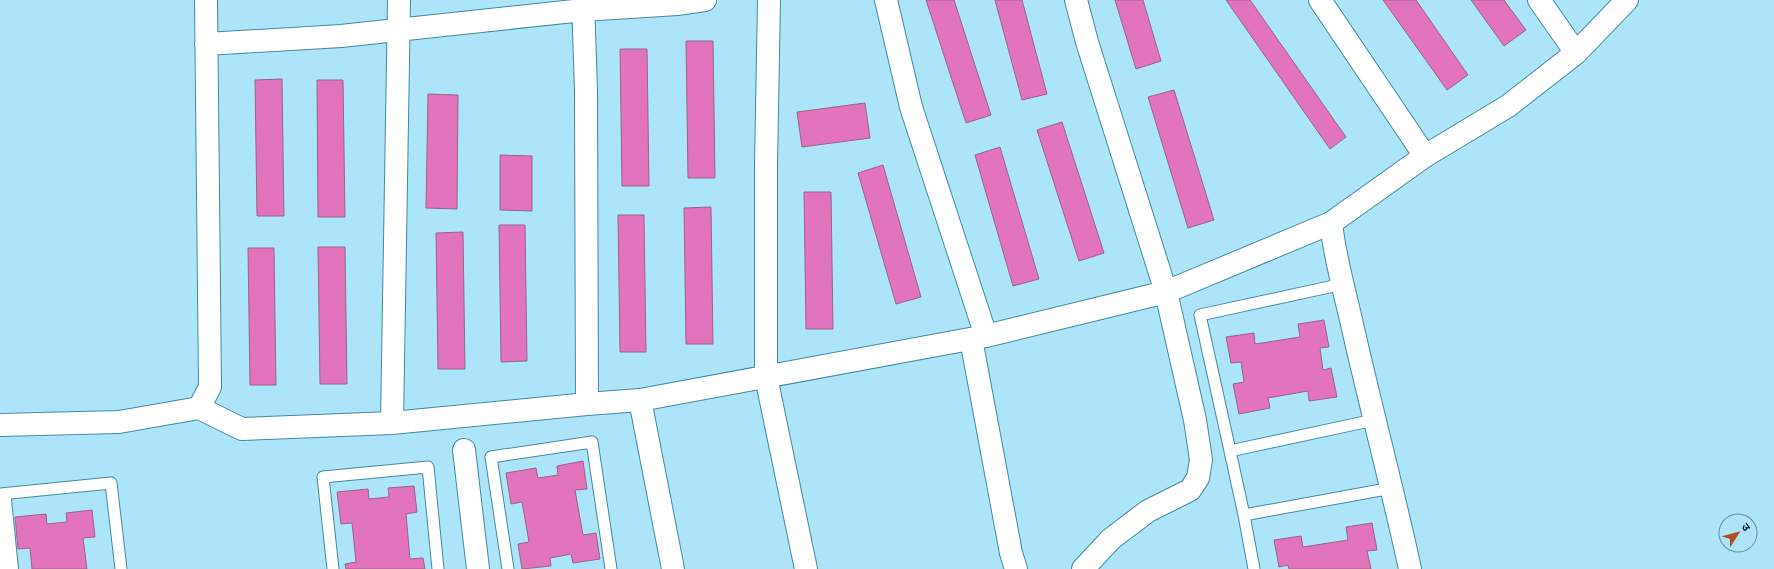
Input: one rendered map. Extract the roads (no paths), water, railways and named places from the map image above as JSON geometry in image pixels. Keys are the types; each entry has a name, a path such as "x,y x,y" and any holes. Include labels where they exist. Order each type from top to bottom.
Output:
{"street":[{"path":"199,408 210,387 206,0"},
{"path":"392,424 399,0"},
{"path":"206,44 398,31 583,5 677,4 705,0"},
{"path":"769,0 766,172 766,377 806,569"},
{"path":"886,0 911,107 979,338 1011,553 1016,569"},
{"path":"1076,0 1087,42 1166,292 1195,420 1201,460 1198,478 1190,490 1148,511 1111,539 1083,569"},
{"path":"1320,0 1425,156"},
{"path":"1539,0 1576,53"},
{"path":"0,425 119,422 199,408 242,429 392,424 586,404 640,400 979,338 1166,292 1331,223 1425,156 1508,106 1576,53 1626,0"},
{"path":"583,5 586,91 586,404"},
{"path":"1331,223 1343,284 1374,420 1392,488 1410,569"},
{"path":"640,400 673,569"},
{"path":"464,450 478,569"},
{"path":"0,500 7,569"}],"lane":[{"path":"1254,569 1244,515 1200,315 1343,284"},
{"path":"1230,451 1374,420"},
{"path":"508,569 492,457 592,442 611,569"},
{"path":"333,569 323,477 428,467 438,569"},
{"path":"0,494 111,483 120,569"},
{"path":"1244,515 1392,488"}]}
